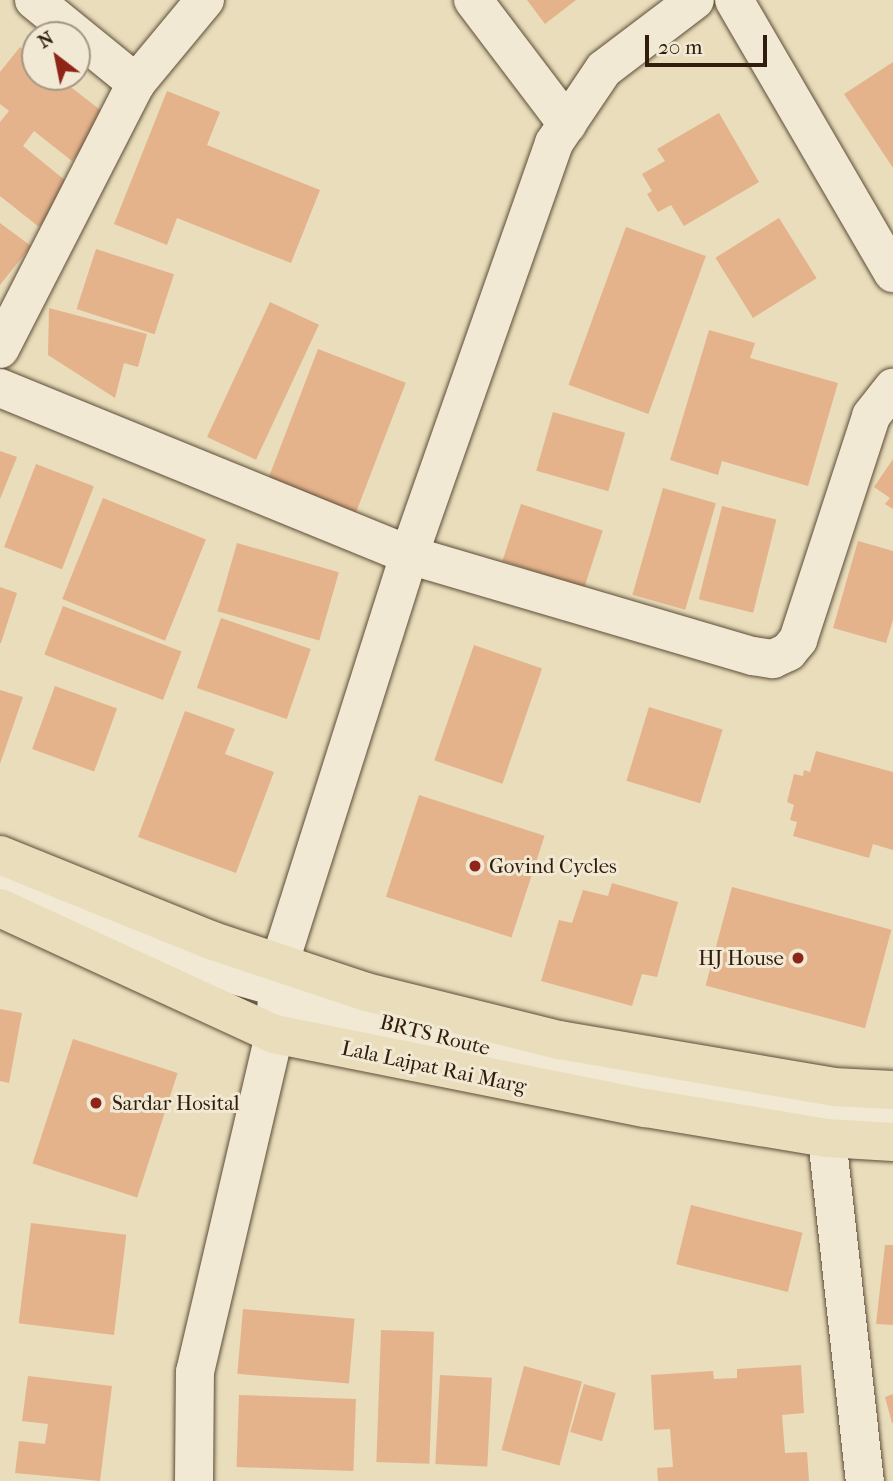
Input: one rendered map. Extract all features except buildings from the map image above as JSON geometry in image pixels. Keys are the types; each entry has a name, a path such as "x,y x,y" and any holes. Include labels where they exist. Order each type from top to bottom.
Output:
{"main road":[{"path":"0,855 210,940 280,975 366,992 559,1040 833,1087 893,1090"},
{"name":"Lala Lajpat Rai Marg","path":"0,908 274,1034 548,1091 827,1138 893,1142"}],"street":[{"path":"34,0 136,83"},
{"path":"0,349 136,83 205,0"},
{"path":"473,0 567,124"},
{"path":"194,1481 195,1372 274,1034 280,975 409,555 554,143 604,69 695,0"},
{"path":"734,0 893,273"},
{"path":"0,388 409,555 753,656 773,659 788,652 798,640 871,416 893,388"},
{"name":"BRTS Route","path":"0,877 198,965 280,975 302,1003 551,1063 729,1097 893,1115"},
{"path":"827,1138 865,1481"}],"place":[{"name":"Govind Cycles","path":"475,866"},
{"name":"HJ House","path":"798,958"},
{"name":"Sardar Hosital","path":"96,1103"}]}
